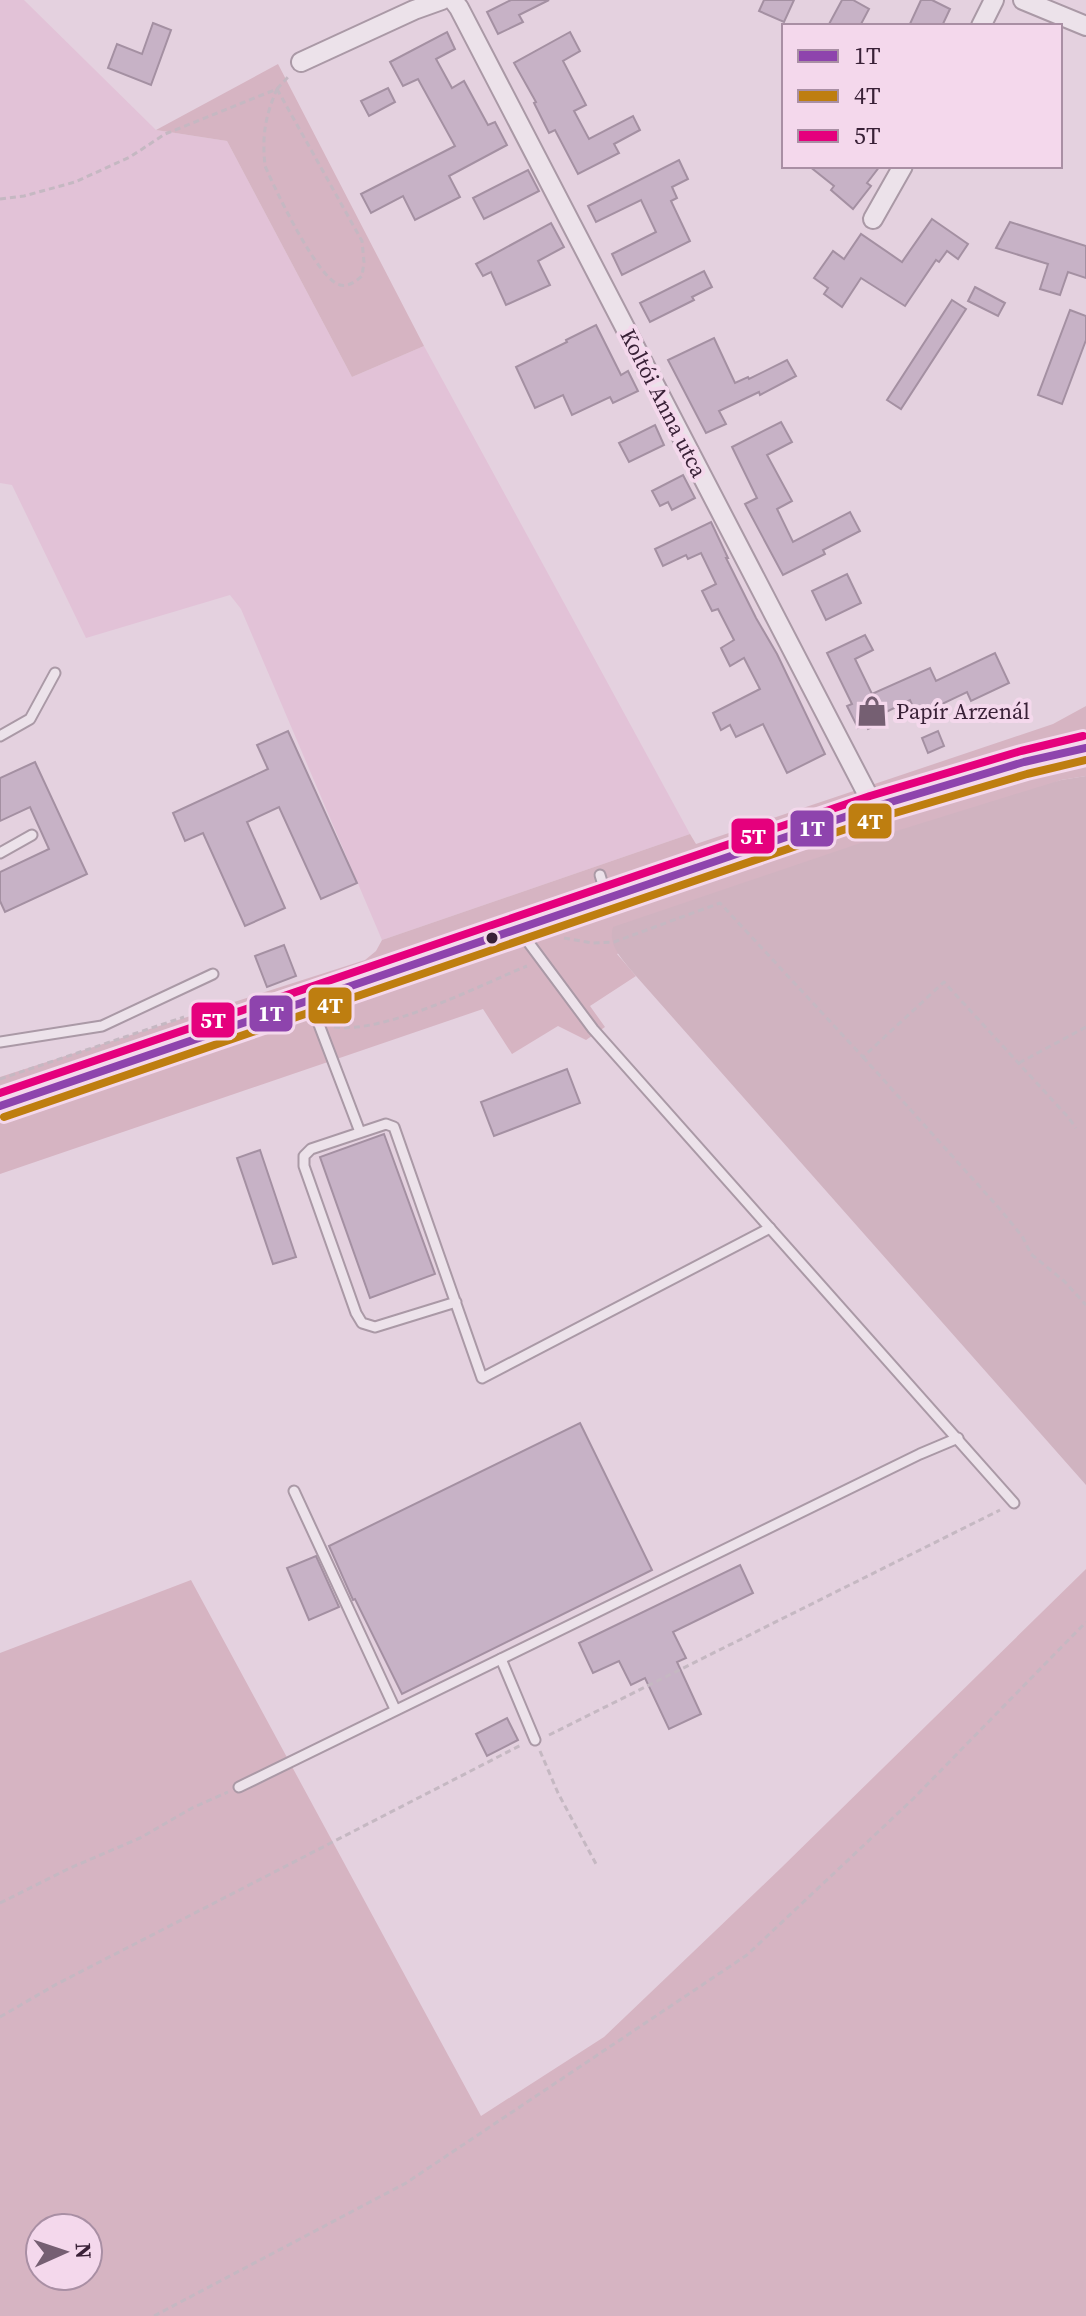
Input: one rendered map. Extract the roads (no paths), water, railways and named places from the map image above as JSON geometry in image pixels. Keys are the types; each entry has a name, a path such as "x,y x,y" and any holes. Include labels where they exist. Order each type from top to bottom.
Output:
{"main road":[{"path":"0,1106 518,928 603,886 705,864 874,807 1024,762 1086,748"}],"street":[{"path":"301,62 442,0"},
{"name":"Koltói Anna utca","path":"453,0 874,807"},
{"path":"982,24 994,0"},
{"path":"1023,0 1086,26"},
{"path":"873,219 902,168"}],"lane":[{"path":"0,736 30,719 55,673"},
{"path":"0,853 32,835"},
{"path":"518,928 593,1029 1014,1503"},
{"path":"0,1042 102,1026 213,974"},
{"path":"309,1000 360,1132"},
{"path":"456,1302 375,1327 362,1323 304,1166 304,1156 311,1149 386,1124 394,1127 456,1302 482,1378 770,1228"},
{"path":"239,1787 906,1460 958,1438"},
{"path":"294,1491 395,1709"},
{"path":"501,1659 535,1740"}],"place":[{"name":"Papír Arzenál","path":"872,711"}]}
